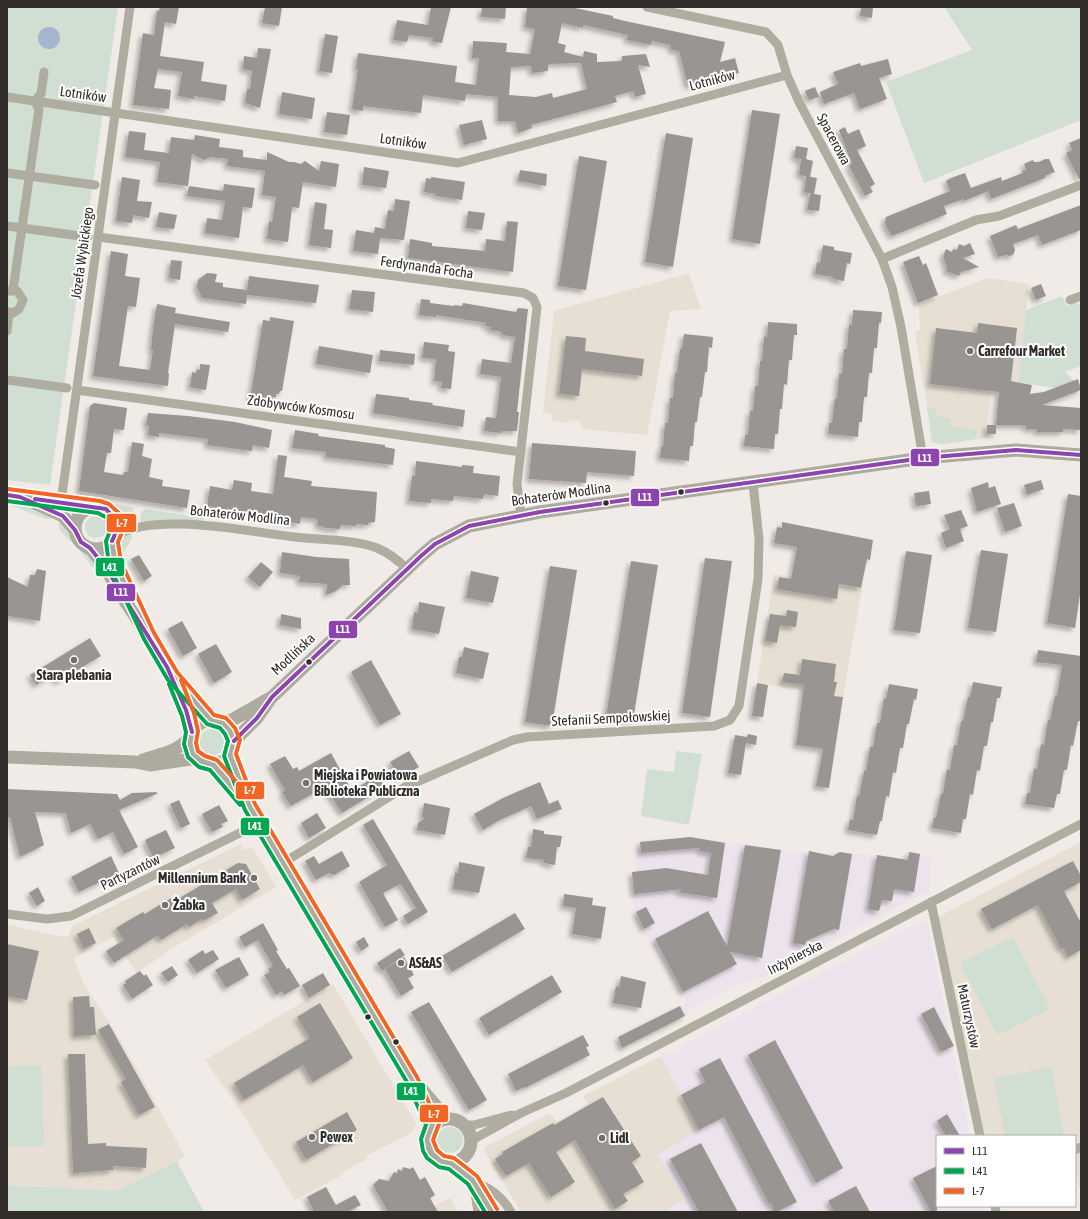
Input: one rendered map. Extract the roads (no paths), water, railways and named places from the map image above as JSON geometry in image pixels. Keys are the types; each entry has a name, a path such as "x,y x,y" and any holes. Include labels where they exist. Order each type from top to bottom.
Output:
{"street":[{"name":"Józefa Wybickiego","path":"61,502 72,389 98,237 130,7"},
{"name":"Spacerowa","path":"647,7 766,32 778,45 787,74 799,102 882,258 892,287 901,327 923,458"},
{"path":"7,331 8,312 19,310 22,303 22,296 10,290 22,228 39,109 38,102 41,94 44,72"},
{"name":"Lotników","path":"7,97 458,163 787,74"},
{"path":"7,173 96,186"},
{"path":"882,258 976,220 999,216 1081,185"},
{"path":"7,226 88,238"},
{"name":"Ferdynanda Focha","path":"98,237 524,294 533,298 537,307 517,484 521,516"},
{"path":"1070,300 1081,296"},
{"name":"Zdobywców Kosmosu","path":"7,380 521,452"},
{"name":"Bohaterów Modlina","path":"113,539 123,532 139,527 199,525 345,542 376,548 392,555 407,569 435,544 451,534 486,521 923,458 1016,450 1081,455"},
{"name":"Stefanii Sempołowskiej","path":"283,863 405,787 512,740 527,737 714,726 730,720 739,706 758,579 759,539 753,483"},
{"path":"7,496 106,509 114,516 116,523 113,539 115,564 149,636"},
{"path":"20,497 63,516 75,530 81,542 90,548 106,568 149,636 172,676 188,714 191,749 197,758 207,763 213,764 224,760 230,754 234,741 230,731 217,722 172,676"},
{"path":"75,530 78,517 83,511 91,507"},
{"path":"90,548 106,546 113,539"},
{"name":"Modlińska","path":"234,741 257,718 272,697 407,569"},
{"name":"Modlińska","path":"217,722 232,720 272,697"},
{"path":"135,762 171,751 184,744 200,723 217,722"},
{"path":"230,754 250,807 412,1079 433,1125"},
{"path":"7,757 135,762 150,765 197,758"},
{"path":"213,764 250,807"},
{"name":"Partyzantów","path":"7,914 47,919 71,916 260,824"},
{"name":"Inżynierska","path":"465,1125 474,1125 521,1113 566,1094 1081,824"},
{"name":"Maturzystów","path":"930,902 980,1135"},
{"path":"412,1079 446,1118"},
{"name":"Inżynierska","path":"470,1146 521,1113"},
{"path":"478,1212 473,1180 469,1129 455,1119 446,1118 433,1125 427,1139 429,1149 436,1159 452,1163 473,1180 494,1191 504,1200 511,1212"},
{"path":"452,1163 460,1160 470,1146"},
{"path":"473,1180 492,1212"}],"water":[{"path":"49,27 57,30 60,38 57,46 49,49 41,46 38,38 41,30"}],"place":[{"name":"Carrefour Market","path":"970,351"},
{"name":"Stara plebania","path":"74,660"},
{"name":"Miejska i Powiatowa Biblioteka Publiczna","path":"306,783"},
{"name":"Millennium Bank","path":"254,878"},
{"name":"Żabka","path":"165,905"},
{"name":"AS&AS","path":"401,963"},
{"name":"Pewex","path":"312,1137"},
{"name":"Lidl","path":"602,1138"}]}
